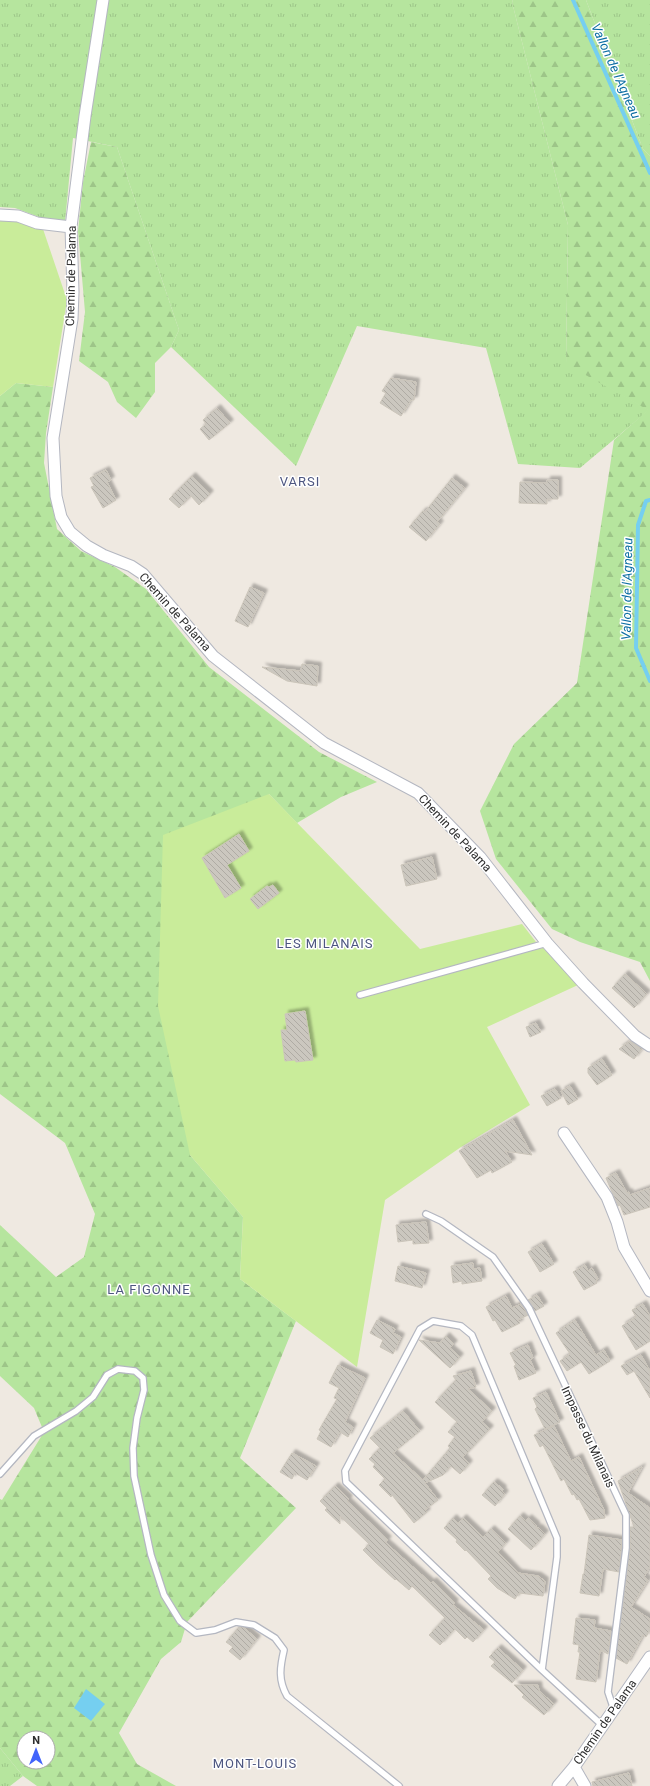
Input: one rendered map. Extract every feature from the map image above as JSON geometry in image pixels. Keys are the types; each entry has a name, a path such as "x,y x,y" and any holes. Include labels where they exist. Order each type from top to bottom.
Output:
{"street":[{"name":"Chemin de Palama","path":"103,0 85,116 71,227 73,292 72,319 53,438 56,496 61,517 70,532 87,546 103,555 131,566 143,574 213,656 324,743 418,793 480,857 547,943 582,983 635,1036 650,1046"},
{"path":"0,215 18,216 37,223 71,227"},
{"path":"564,1133 607,1197 617,1222 624,1247 650,1291"},
{"name":"Chemin de Palama","path":"558,1786 574,1767 650,1658"},
{"path":"574,1767 585,1786"}],"lane":[{"path":"360,995 547,943"},
{"name":"Impasse du Milanais","path":"426,1214 441,1221 493,1257 529,1308 626,1515 626,1548 608,1692 614,1710"},
{"path":"542,1670 557,1556 557,1538 472,1335 461,1326 433,1321 420,1329 345,1471 346,1482 542,1670 603,1726"},
{"path":"0,1474 34,1436 76,1411 93,1397 107,1376 118,1369 135,1371 143,1378 144,1390 136,1418 134,1476 150,1555 164,1595 180,1621 196,1633 215,1630 236,1622 254,1625 275,1638 284,1650 280,1670 282,1686 287,1696 399,1786"}],"green space":[{"path":"0,0 513,0 512,2 568,225 566,363 649,410 580,468 518,464 486,348 357,326 296,466 171,347 179,330 117,147 73,138 65,222 39,217 15,208 0,207"},
{"path":"513,0 586,0 643,149 650,156 650,981 640,962 580,942 552,929 496,859 480,811 514,744 577,683 614,440 648,410 566,364 568,225 512,2"},
{"path":"586,0 650,0 650,156 643,149"},
{"path":"91,142 117,147 179,330 171,347 155,363 155,392 136,418 117,402 108,382 79,361 85,312 78,231 83,182"},
{"path":"0,218 16,218 43,229 67,300 53,387 16,383 0,396"},
{"path":"16,383 53,387 46,433 44,463 57,529 81,551 115,567 146,589 209,667 319,752 377,782 341,797 297,823 269,794 190,1155 243,1217 240,1279 296,1321 240,1458 296,1508 187,1622 181,1642 161,1659 119,1733 137,1764 176,1786 37,1786 23,1776 18,1770 56,1770 56,1730 16,1730 16,1767 0,1748 0,1499 2,1500 44,1432 34,1408 0,1376 0,1225 56,1277 84,1257 95,1214 65,1143 0,1094 0,396"},
{"path":"269,794 420,949 522,924 536,942 531,945 533,949 543,948 578,985 487,1027 530,1105 461,1147 385,1200 357,1367 240,1279 243,1217 190,1155 158,1006 163,835"},
{"path":"0,1748 16,1767 16,1770 18,1770 23,1776 10,1786 0,1786"}],"water":[{"path":"86,1689 105,1704 91,1721 74,1708"}],"building":[{"path":"391,378 416,382 414,400 411,400 401,416 380,403 386,393 382,391"},
{"path":"217,408 230,423 209,440 200,429 206,424 203,420"},
{"path":"106,470 111,480 107,482 116,500 103,508 91,487 94,486 90,478"},
{"path":"192,476 210,494 199,505 191,496 179,508 169,499"},
{"path":"452,478 465,488 437,522 440,524 426,541 409,527 423,511 425,512"},
{"path":"547,480 558,480 558,499 547,499 547,504 519,503 520,482 547,483"},
{"path":"250,587 264,593 248,627 235,621"},
{"path":"302,664 318,666 317,686 287,681 262,667 301,671"},
{"path":"239,834 249,851 227,865 241,888 225,898 202,858"},
{"path":"432,857 437,879 406,886 401,865"},
{"path":"273,885 279,893 258,909 250,899 267,886 269,887"},
{"path":"625,974 647,994 634,1008 612,988"},
{"path":"305,1011 313,1060 296,1062 295,1060 285,1061 281,1030 287,1030 285,1014"},
{"path":"536,1023 541,1032 530,1037 526,1027"},
{"path":"630,1041 642,1049 634,1059 619,1049"},
{"path":"602,1059 612,1075 597,1085 588,1073 588,1068"},
{"path":"570,1086 578,1099 568,1105 561,1091"},
{"path":"555,1089 561,1098 547,1106 541,1096"},
{"path":"513,1120 532,1155 505,1151 512,1162 492,1173 491,1170 477,1178 459,1151"},
{"path":"616,1173 627,1193 629,1192 630,1195 650,1188 650,1207 624,1215 620,1205 618,1206 606,1178"},
{"path":"426,1222 429,1243 413,1244 413,1240 398,1242 396,1225"},
{"path":"542,1244 554,1264 540,1272 528,1252"},
{"path":"473,1263 473,1269 480,1268 482,1281 462,1284 462,1281 453,1283 451,1266"},
{"path":"585,1265 588,1271 592,1268 598,1279 596,1280 597,1283 584,1290 573,1272"},
{"path":"398,1266 426,1273 422,1288 395,1281"},
{"path":"537,1295 544,1306 535,1311 528,1300"},
{"path":"506,1296 512,1308 521,1304 528,1315 518,1320 520,1323 502,1332 495,1320 493,1321 486,1307"},
{"path":"643,1304 650,1316 650,1341 636,1350 622,1326 636,1317 632,1310"},
{"path":"377,1320 395,1329 393,1333 401,1337 393,1354 380,1347 383,1340 370,1333"},
{"path":"575,1320 596,1355 604,1350 610,1361 589,1374 581,1362 567,1371 560,1361 570,1354 556,1333"},
{"path":"446,1336 454,1344 450,1348 460,1357 450,1368 419,1340 440,1343"},
{"path":"528,1345 533,1358 530,1360 536,1373 519,1380 514,1366 516,1365 510,1353"},
{"path":"641,1355 650,1371 650,1398 634,1371 627,1375 621,1366"},
{"path":"338,1365 365,1378 345,1422 353,1427 348,1437 340,1432 331,1447 317,1439 321,1431 319,1430 337,1399 334,1398 339,1388 329,1383"},
{"path":"471,1371 476,1387 468,1389 492,1411 482,1422 490,1429 463,1457 469,1464 460,1474 451,1466 443,1475 425,1483 438,1500 425,1510 427,1512 414,1523 392,1495 391,1497 379,1485 385,1479 373,1467 375,1464 369,1459 380,1448 370,1438 403,1411 420,1431 393,1453 423,1480 450,1448 448,1446 455,1437 448,1432 457,1422 435,1402 456,1380 453,1376"},
{"path":"546,1392 560,1422 545,1429 535,1409 537,1407 533,1398"},
{"path":"554,1426 571,1461 579,1457 604,1510 605,1518 590,1520 579,1499 577,1500 574,1494 572,1495 564,1479 561,1481 543,1445 540,1447 534,1435"},
{"path":"292,1453 316,1466 307,1480 295,1473 292,1479 280,1472"},
{"path":"642,1467 628,1493 650,1508 650,1567 644,1577 648,1580 631,1607 650,1619 650,1630 646,1637 643,1635 627,1664 616,1658 630,1549 630,1527 634,1527 618,1481"},
{"path":"494,1482 503,1489 502,1491 505,1494 495,1506 482,1495"},
{"path":"335,1486 349,1499 347,1501 388,1540 385,1542 431,1583 433,1581 455,1603 453,1605 484,1630 473,1642 467,1637 465,1639 455,1629 440,1645 429,1635 445,1618 412,1586 409,1590 375,1562 363,1550 369,1544 340,1516 340,1524 325,1510 327,1508 320,1501"},
{"path":"520,1516 526,1521 528,1518 536,1525 536,1528 539,1528 545,1534 531,1550 508,1529"},
{"path":"453,1518 458,1523 463,1518 483,1537 491,1529 506,1543 498,1552 518,1573 538,1576 545,1581 543,1596 519,1593 515,1599 497,1588 488,1579 491,1576 466,1550 465,1551 456,1542 457,1540 444,1528"},
{"path":"589,1535 622,1540 619,1572 603,1569 599,1596 580,1593"},
{"path":"576,1618 595,1620 594,1628 611,1631 608,1654 600,1650 596,1682 576,1679 580,1652 578,1652 579,1645 573,1644"},
{"path":"239,1627 243,1627 257,1639 240,1660 229,1651 233,1647 226,1642"},
{"path":"498,1648 523,1670 512,1683 491,1666 495,1662 489,1657"},
{"path":"514,1685 538,1685 539,1691 554,1704 544,1715 522,1697 524,1695"},
{"path":"629,1773 632,1786 593,1786 592,1782"}],"waterway":[{"name":"Vallon de l'Agneau","path":"573,0 650,173"},
{"name":"Vallon de l'Agneau","path":"650,500 646,501 638,525 636,648 650,681"}],"district":[{"name":"VARSI","path":"300,481"},
{"name":"LES MILANAIS","path":"325,943"},
{"name":"LA FIGONNE","path":"149,1289"},
{"name":"MONT-LOUIS","path":"255,1763"}]}
